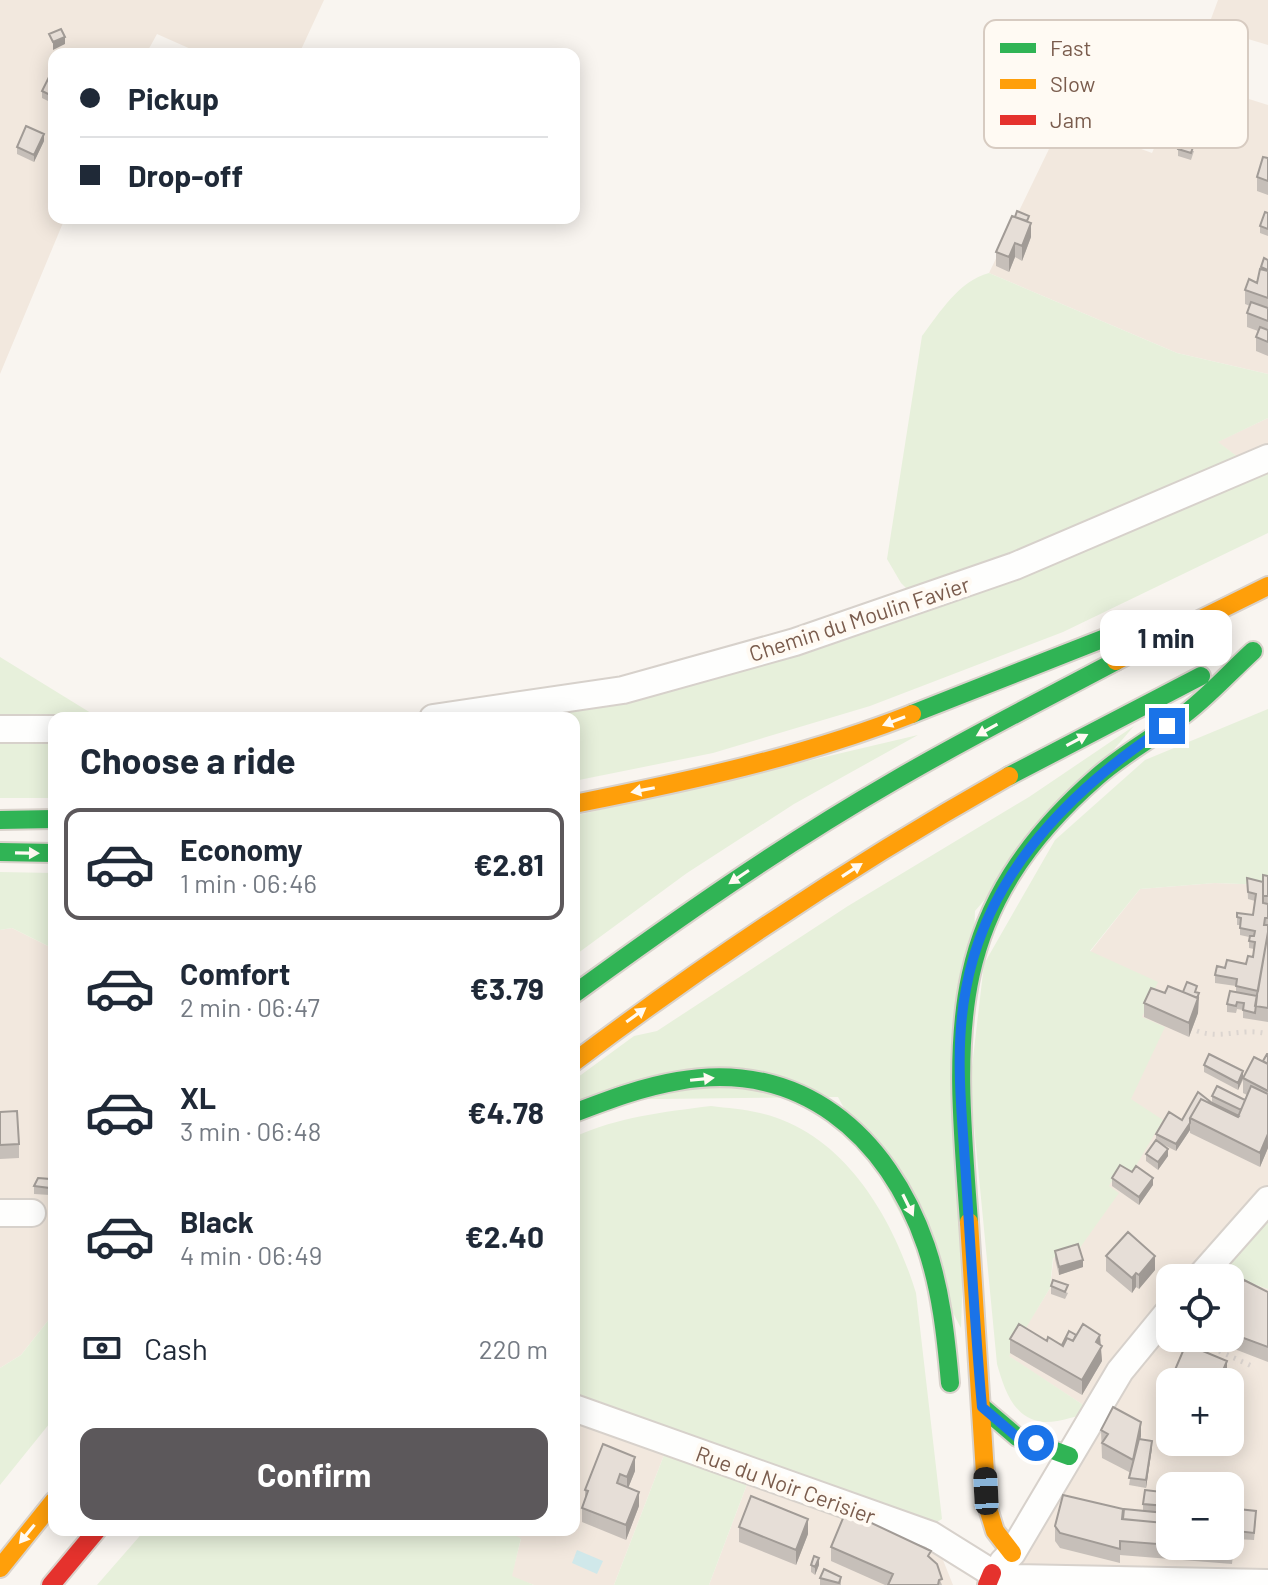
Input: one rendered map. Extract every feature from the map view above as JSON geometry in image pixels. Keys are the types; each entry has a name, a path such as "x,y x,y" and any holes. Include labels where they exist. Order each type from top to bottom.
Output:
{"highway":[{"path":"1208,597 1261,588"},
{"path":"580,990 787,846 893,781 1125,656 1261,588"},
{"path":"580,803 722,774 879,727 1125,629"},
{"path":"580,1058 707,963 925,823 1146,703 1261,648"},
{"path":"1003,1575 1002,1542 990,1518 959,1075 965,991 973,955 989,913 1012,869 1044,831 1131,750 1185,714 1261,648"},
{"path":"0,820 48,819"},
{"path":"0,852 48,853"},
{"path":"580,1110 612,1096 656,1084 725,1076 775,1083 803,1093 835,1112 868,1143 899,1186 919,1228 945,1328 953,1405"},
{"path":"982,1407 1017,1437 1069,1456"},
{"path":"0,1568 48,1508"},
{"path":"51,1585 92,1536"},
{"path":"968,1540 1003,1575"}],"street":[{"name":"Chemin du Moulin Favier","path":"474,712 623,690 795,642 1015,566 1268,458"},
{"path":"0,729 48,729"},
{"path":"1211,1264 1268,1200"},
{"path":"0,1213 32,1213"},
{"path":"1156,1327 1120,1371 1003,1575 1268,1583"},
{"name":"Rue du Noir Cerisier","path":"580,1410 931,1535 1003,1575"}],"path":[{"path":"1197,1031 1219,1037 1244,1030 1268,1034"},
{"path":"1244,1290 1255,1294"},
{"path":"1221,1352 1254,1367"}],"shaded area":[{"path":"0,0 324,0 302,48 188,48 157,34 149,48 48,48 48,224 62,224 0,374"},
{"path":"1218,0 1268,0 1268,45 1248,39 1248,20 1211,20"},
{"path":"1248,99 1268,105 1268,374 1177,353 989,273 1049,148 1139,148 1152,153 1154,148 1248,148"},
{"path":"1268,418 1268,458 1250,466 1217,442"},
{"path":"1215,883 1268,885 1268,1200 1213,1264 1156,1264 1156,1352 1244,1352 1244,1281 1268,1289 1268,1585 1011,1585 1094,1412 1008,1356 1050,1288 1090,952 1140,889"},
{"path":"12,928 48,946 48,1321 21,1355 0,1368 0,930"},
{"path":"580,1410 669,1442 614,1585 534,1585 511,1577 521,1539 514,1536 580,1536"},
{"path":"752,1471 920,1545 943,1560 953,1585 709,1585"}],"green space":[{"path":"989,273 1177,353 1268,374 1268,418 1218,442 1250,466 1268,458 1268,533 1063,632 870,706 713,753 580,780 580,712 480,712 504,709 917,599 901,583 887,559 922,336 959,290"},
{"path":"0,657 89,712 48,712 48,798 0,798"},
{"path":"1268,709 1268,885 1215,883 1140,889 1090,951 1158,982 1142,1017 1165,1027 1131,1099 1163,1120 1128,1179 1117,1173 1109,1186 1119,1193 1079,1249 1053,1258 1050,1288 1009,1356 1094,1412 1055,1421 1033,1420 1011,1401 997,1364 970,1084 984,964 1055,840 1145,760"},
{"path":"1134,726 975,911 961,1328 838,1097 580,1100 580,1076 634,1036 657,1031 848,906 1029,797"},
{"path":"918,735 794,804 687,873 580,952 580,815"},
{"path":"0,872 48,873 48,946 12,928 0,930"},
{"path":"711,1106 760,1113 790,1123 817,1139 861,1182 894,1236 916,1293 942,1519 932,1525 752,1471 709,1585 614,1585 669,1442 580,1410 580,1135 658,1113"},
{"path":"1268,1200 1268,1289 1244,1281 1244,1264 1211,1264"},
{"path":"48,1321 48,1425 0,1485 0,1368 21,1355"},
{"path":"140,1536 516,1536 521,1538 512,1576 534,1585 97,1585"}],"water":[{"path":"577,1550 603,1561 597,1574 572,1563"}],"building":[{"path":"61,29 65,37 53,42 49,34"},
{"path":"48,79 48,94 42,91"},
{"path":"26,126 44,134 34,155 17,147"},
{"path":"1178,148 1193,148 1191,153"},
{"path":"1263,157 1268,158 1268,181 1257,177"},
{"path":"1017,211 1029,216 1027,221 1015,217"},
{"path":"1265,212 1268,213 1268,229 1260,226"},
{"path":"1012,216 1031,223 1022,246 1015,243 1009,257 996,252"},
{"path":"1264,258 1268,260 1268,270 1261,267"},
{"path":"1260,269 1268,271 1268,298 1245,290 1249,279 1257,283"},
{"path":"1251,302 1268,308 1268,321 1247,313"},
{"path":"1260,327 1268,330 1268,342 1256,337"},
{"path":"1263,875 1268,876 1268,896 1263,896"},
{"path":"1247,878 1263,882 1263,903 1268,904 1268,918 1265,918 1264,925 1268,925 1268,932 1258,991 1236,986 1237,979 1215,975 1217,966 1225,968 1227,960 1246,964 1248,956 1253,957 1255,942 1249,941 1255,931 1240,928 1241,918 1237,917 1237,913 1253,915 1256,894 1248,892"},
{"path":"1268,932 1268,1008 1255,1006"},
{"path":"1187,982 1197,986 1197,998 1183,992"},
{"path":"1168,986 1198,998 1189,1023 1144,1003 1151,988 1165,993"},
{"path":"1230,991 1257,996 1255,1013 1243,1010 1244,1003 1237,1002 1236,1006 1227,1004"},
{"path":"1209,1054 1243,1071 1238,1083 1204,1065"},
{"path":"1254,1057 1268,1064 1268,1091 1243,1078"},
{"path":"1217,1086 1245,1100 1241,1110 1212,1096"},
{"path":"1251,1086 1268,1094 1268,1134 1260,1153 1190,1118 1201,1099 1238,1117"},
{"path":"1198,1092 1212,1103 1239,1116 1201,1099 1176,1144 1156,1134 1169,1112 1182,1120"},
{"path":"17,1111 19,1144 0,1145 0,1112"},
{"path":"1156,1140 1168,1149 1158,1162 1146,1154"},
{"path":"1120,1165 1132,1172 1136,1166 1153,1178 1139,1197 1112,1178"},
{"path":"38,1178 48,1179 48,1188 34,1186"},
{"path":"1128,1232 1155,1256 1139,1275 1136,1273 1132,1278 1106,1256"},
{"path":"1078,1244 1083,1260 1059,1267 1055,1251"},
{"path":"1053,1280 1068,1285 1065,1292 1051,1286"},
{"path":"1244,1280 1268,1292 1268,1347 1244,1338"},
{"path":"1019,1324 1047,1341 1048,1337 1063,1346 1067,1338 1073,1341 1083,1324 1100,1335 1096,1342 1102,1346 1082,1380 1010,1339"},
{"path":"1069,1331 1076,1335 1073,1341 1067,1338 1063,1346 1062,1345"},
{"path":"1183,1352 1205,1352 1227,1361 1224,1368 1176,1368"},
{"path":"1113,1407 1141,1422 1133,1460 1102,1443 1108,1434 1101,1430"},
{"path":"1139,1439 1152,1441 1146,1480 1129,1478"},
{"path":"603,1444 635,1457 627,1477 620,1474 617,1483 639,1492 626,1525 582,1508 588,1491 585,1490"},
{"path":"1145,1490 1156,1491 1156,1505 1143,1504"},
{"path":"1063,1495 1123,1509 1122,1519 1156,1522 1156,1544 1120,1541 1120,1549 1060,1533 1055,1526"},
{"path":"751,1496 808,1519 796,1550 739,1527"},
{"path":"1124,1509 1156,1512 1156,1522 1123,1519"},
{"path":"1244,1510 1256,1511 1254,1533 1244,1532"},
{"path":"846,1511 931,1551 928,1556 937,1564 942,1579 938,1585 888,1585 893,1574 831,1547"},
{"path":"814,1556 819,1558 815,1567 811,1565"},
{"path":"824,1569 841,1577 839,1583 820,1578"}],"traffic: fast":[{"path":"912,714 1105,638"},
{"path":"969,1222 961,1092 962,1034 970,980 985,928 1010,877 1046,827 1097,777 1191,710 1253,651"},
{"path":"580,990 730,884 851,806 1116,661"},
{"path":"1009,776 1201,676"},
{"path":"0,820 48,819"},
{"path":"0,852 48,853"},
{"path":"580,1111 651,1087 722,1077 763,1082 800,1094 834,1114 863,1139 888,1170 909,1206 936,1280 950,1383"},
{"path":"982,1407 1017,1437 1069,1456"}],"traffic: slow":[{"path":"1116,661 1268,586"},
{"path":"580,803 703,777 787,755 912,714"},
{"path":"580,1058 679,985 787,912 896,842 1009,776"},
{"path":"969,1222 987,1505 995,1531 1012,1553"},
{"path":"0,1568 48,1508"}],"traffic: jam":[{"path":"51,1585 92,1536"},
{"path":"987,1585 992,1573"}],"route":[{"path":"1036,1443 1017,1437 982,1407 959,1075 965,991 973,955 989,913 1012,869 1085,790 1131,750 1167,726"}]}
